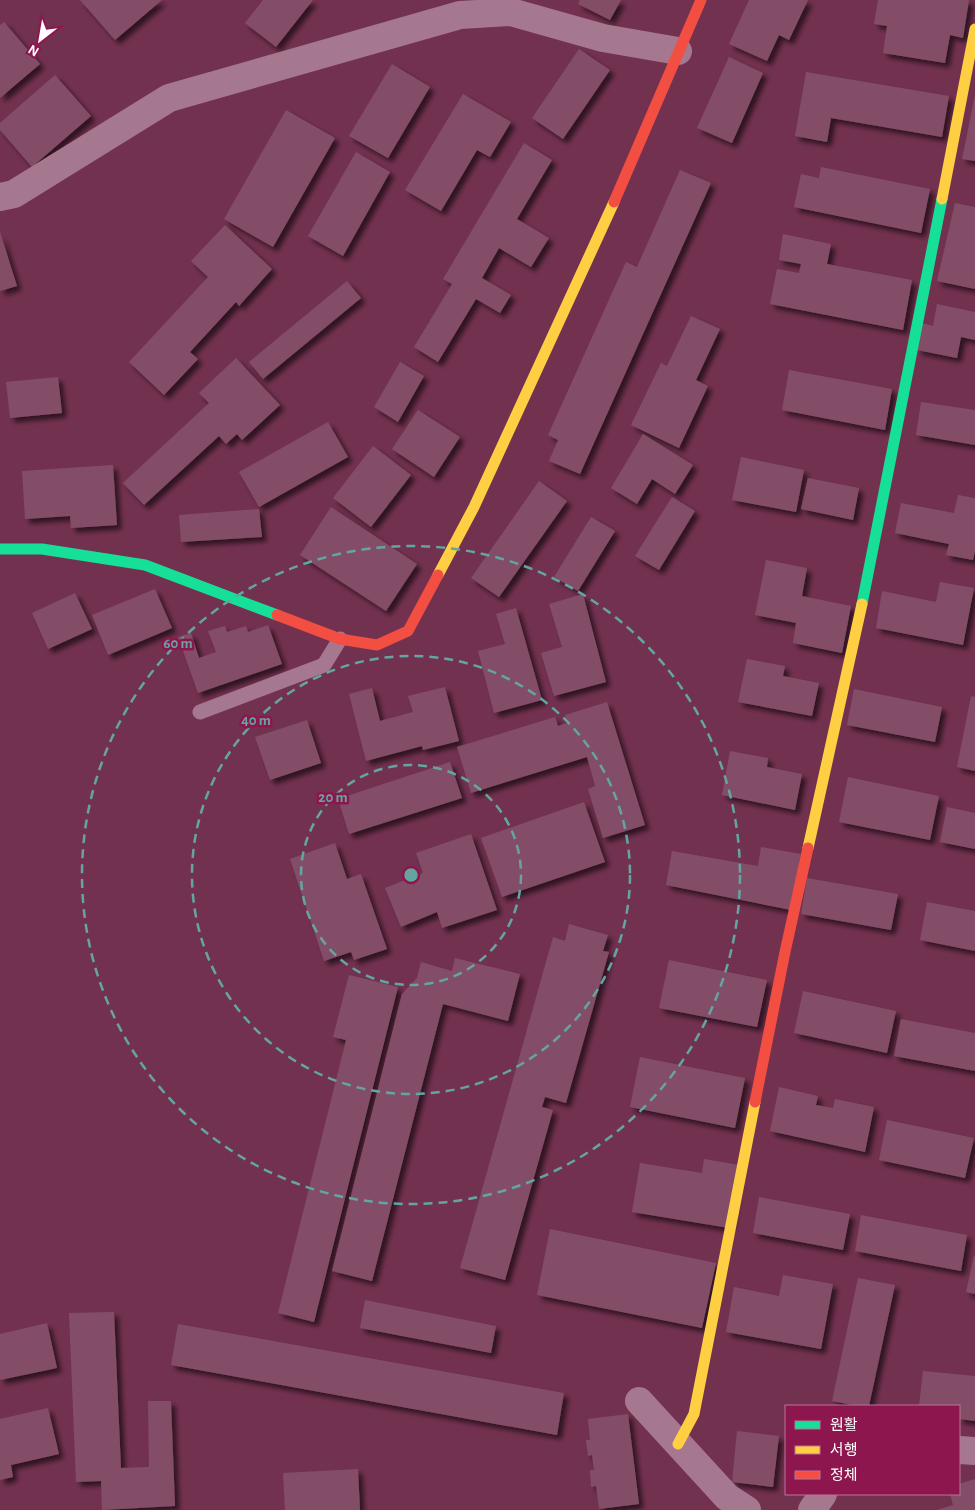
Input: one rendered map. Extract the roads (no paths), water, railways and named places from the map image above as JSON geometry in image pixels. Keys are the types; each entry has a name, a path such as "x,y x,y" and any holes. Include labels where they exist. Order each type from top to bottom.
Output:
{"street":[{"path":"0,549 42,549 145,565 340,639 377,646 408,631 474,507 622,184 701,0"},
{"path":"0,197 14,194 170,98 460,16 511,12 603,38 678,51"},
{"path":"678,1444 694,1414 785,952 863,599 975,29"},
{"path":"639,1400 727,1497 747,1510"},
{"path":"960,1450 975,1451"},
{"path":"812,1510 822,1495"}],"lane":[{"path":"200,712 324,665 340,639"}]}
